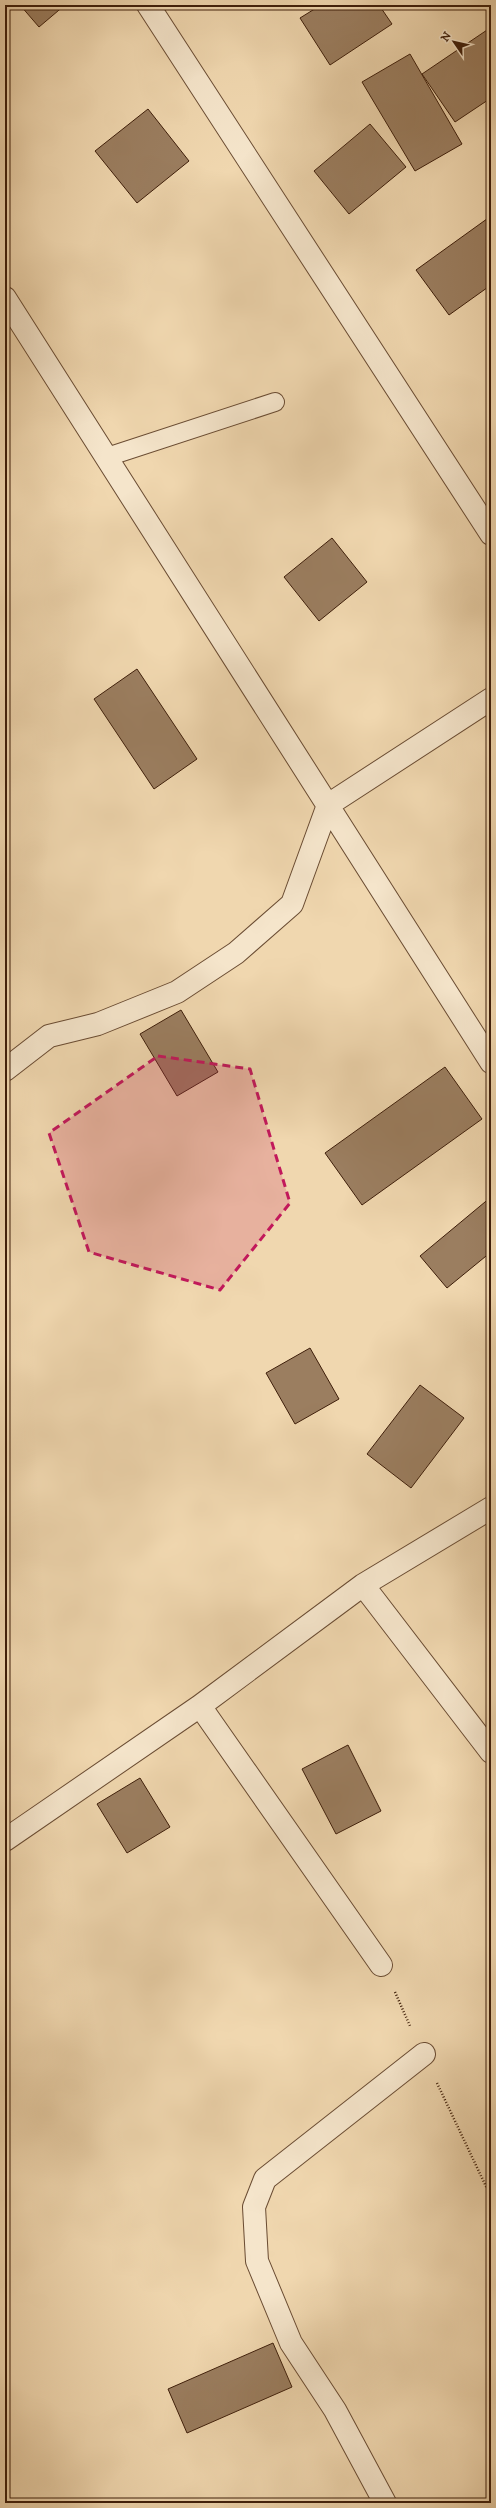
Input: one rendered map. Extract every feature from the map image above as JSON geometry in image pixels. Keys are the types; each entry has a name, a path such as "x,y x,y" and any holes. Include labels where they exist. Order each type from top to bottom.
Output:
{"street":[{"path":"148,5 491,534"},
{"path":"5,298 491,1062"},
{"path":"5,1070 49,1036 98,1024 177,992 236,953 292,904 328,805 491,699"},
{"path":"5,1840 200,1706 363,1585 491,1508"},
{"path":"363,1585 491,1752"},
{"path":"200,1706 382,1965"},
{"path":"385,2503 335,2410 291,2342 257,2261 254,2207 265,2179 424,2054"}],"lane":[{"path":"107,458 275,402"}],"highlighted area":[{"path":"158,1056 250,1069 290,1203 220,1290 89,1252 49,1133"}],"building":[{"path":"20,5 65,5 39,27"},
{"path":"321,5 379,5 392,24 330,65 300,18"},
{"path":"490,28 491,98 455,122 422,74"},
{"path":"410,54 462,144 415,171 362,82"},
{"path":"148,109 189,161 137,203 95,151"},
{"path":"370,124 406,167 349,214 314,171"},
{"path":"491,216 491,285 449,315 416,270"},
{"path":"332,538 367,582 319,621 284,577"},
{"path":"137,669 197,759 154,789 94,699"},
{"path":"181,1010 218,1072 177,1096 140,1034"},
{"path":"445,1067 482,1119 362,1205 325,1153"},
{"path":"491,1197 491,1252 447,1288 420,1256"},
{"path":"310,1348 339,1399 295,1424 266,1373"},
{"path":"420,1385 464,1418 411,1488 367,1454"},
{"path":"348,1745 381,1811 336,1834 302,1769"},
{"path":"140,1778 170,1827 127,1853 97,1804"},
{"path":"273,2343 292,2387 187,2433 168,2389"}]}
